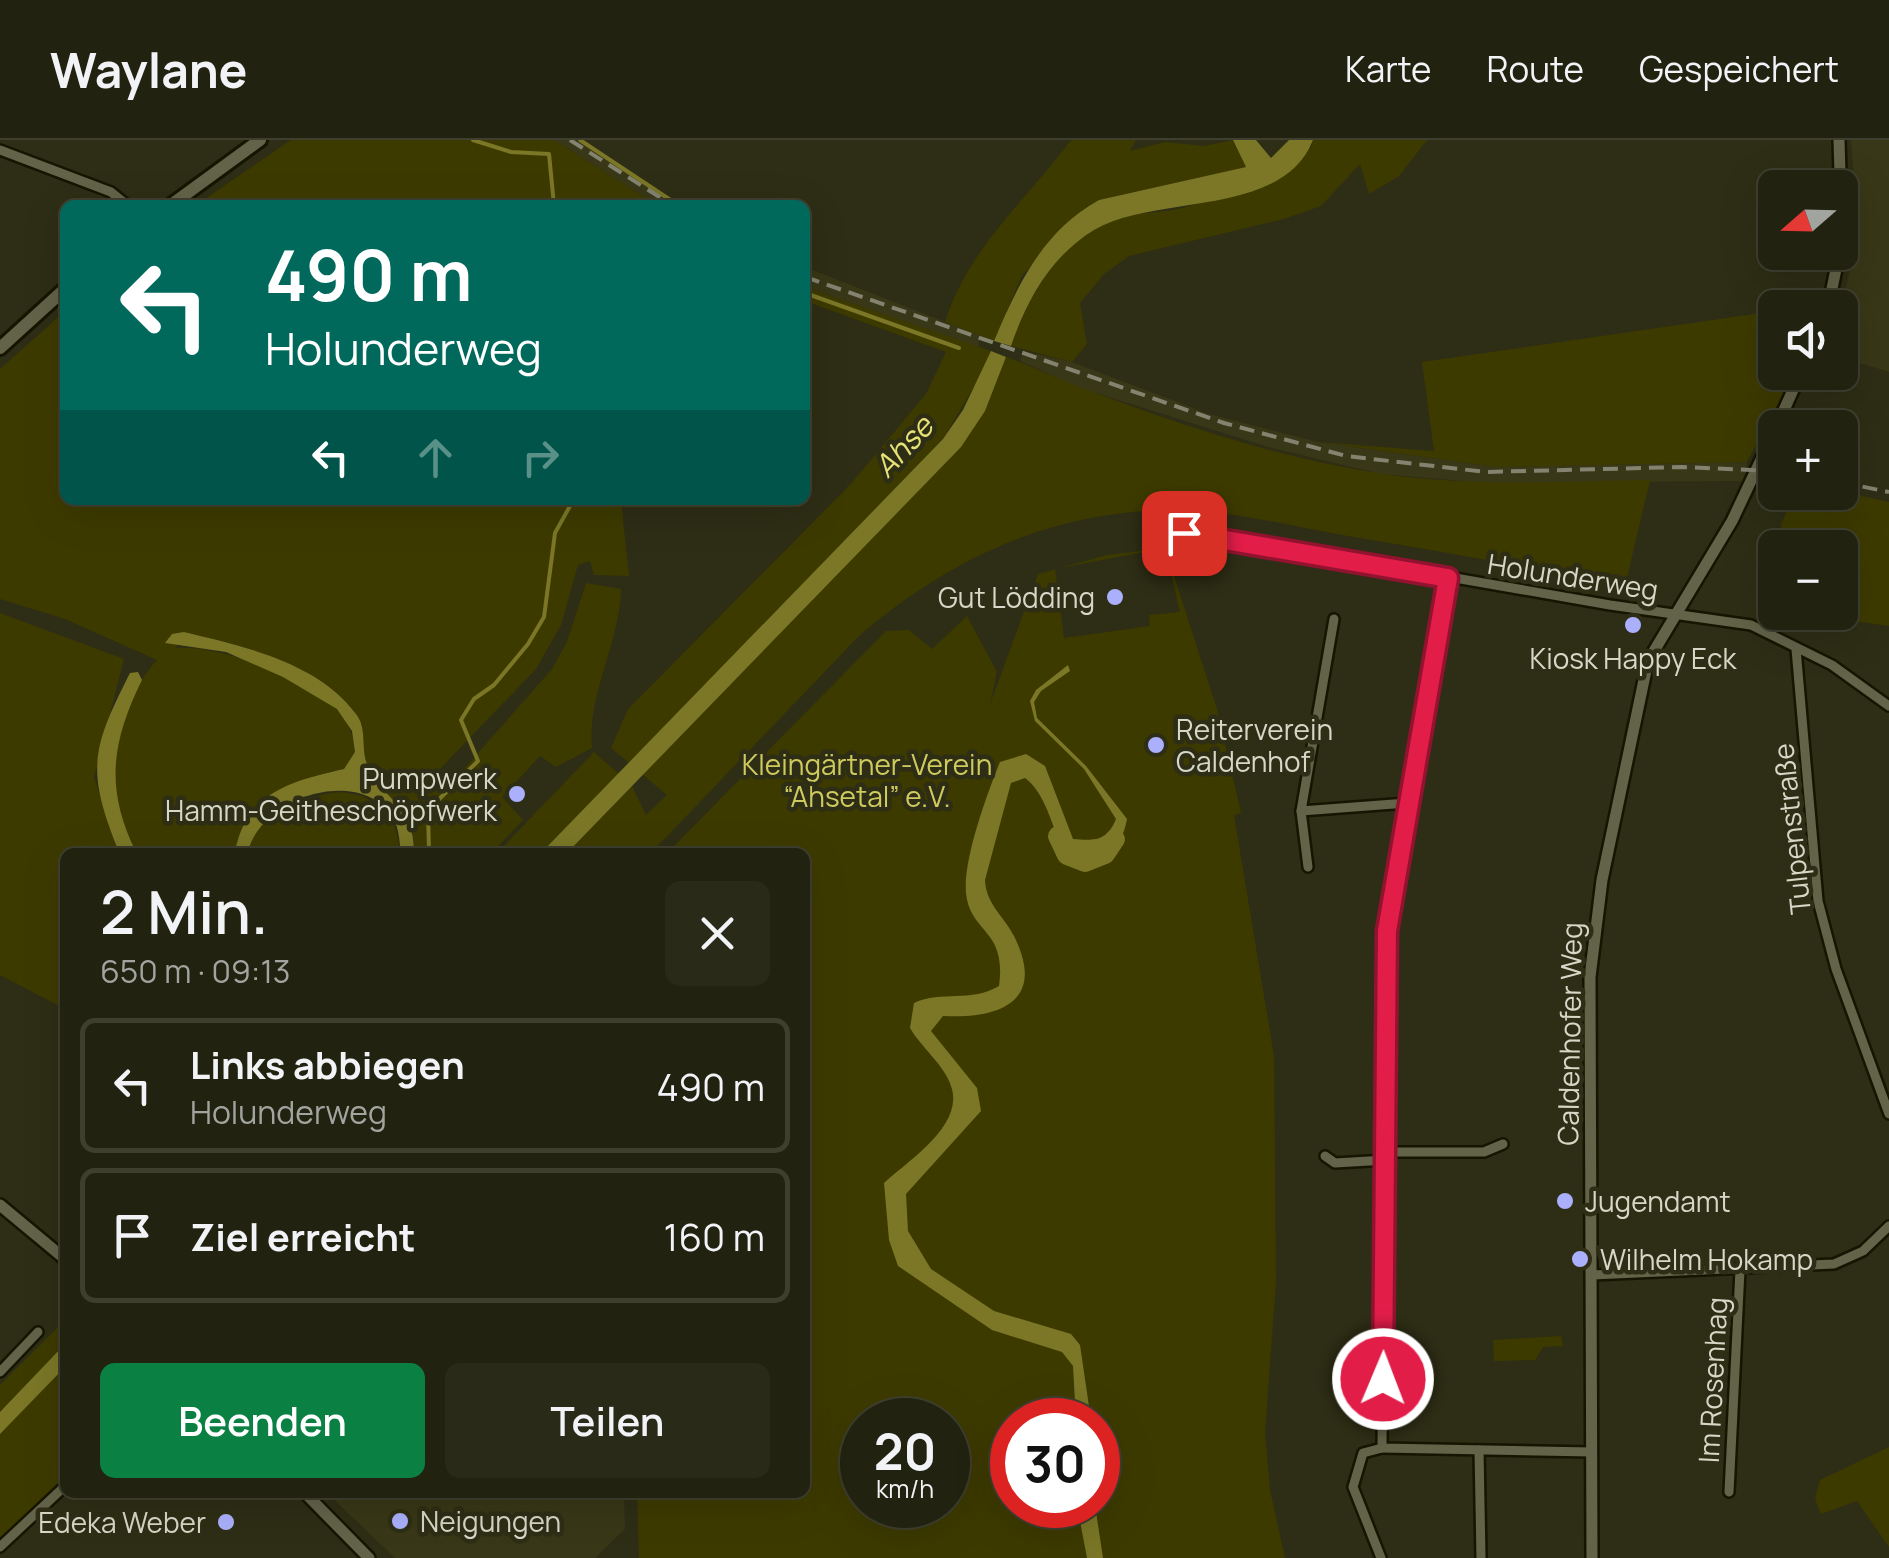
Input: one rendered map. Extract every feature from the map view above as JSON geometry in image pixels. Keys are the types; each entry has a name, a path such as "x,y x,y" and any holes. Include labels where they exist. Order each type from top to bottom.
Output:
{"main road":[{"path":"178,200 260,140"},
{"path":"0,348 60,294"}],"street":[{"path":"1832,290 1842,240 1839,140"},
{"path":"0,150 111,192 121,200"},
{"name":"Caldenhofer Weg","path":"1592,1558 1594,934 1642,680 1674,614 1732,521 1758,467"},
{"name":"Holunderweg","path":"1169,533 1232,539 1448,578 1751,625 1832,665 1889,706"},
{"path":"1382,1448 1387,931 1448,578"},
{"path":"1308,867 1301,811 1334,619"},
{"name":"Tulpenstraße","path":"1796,649 1818,902 1836,969 1889,1114"},
{"path":"1301,811 1407,802"},
{"path":"1326,1156 1335,1162 1484,1152 1502,1144"},
{"path":"0,1206 60,1255"},
{"path":"1592,1275 1842,1262 1863,1252 1889,1226"},
{"name":"Im Rosenhag","path":"1728,1492 1740,1270"},
{"path":"0,1372 38,1332"},
{"path":"1381,1558 1353,1482 1363,1453 1382,1448 1592,1452"},
{"path":"1479,1450 1482,1558"},
{"path":"0,1546 60,1491"},
{"path":"310,1498 369,1558"}],"shaded area":[{"path":"554,140 576,140 675,200 649,200"},
{"path":"1233,140 1256,140 1271,158 1289,140 1313,140 1297,165 1275,182 1215,201 1119,219 1094,230 1065,253 1042,281 1011,346 994,341 1034,261 1062,227 1099,200 1246,167"},
{"path":"1851,140 1889,140 1889,372 1858,363 1858,290 1845,290 1850,270 1858,270 1858,170 1853,170"},
{"path":"810,269 981,336 978,347 810,289"},
{"path":"991,351 1006,357 985,411 961,447 572,848 546,848 943,439 963,410"},
{"path":"1023,351 1072,362 1209,414 1318,442 1496,467 1747,462 1746,481 1485,483 1381,474 1268,447 1080,388 1020,361"},
{"path":"184,632 278,659 321,681 340,696 360,720 368,766 404,814 414,848 400,848 394,818 375,800 355,792 333,791 289,804 270,817 250,848 236,848 249,815 274,792 344,769 355,752 352,731 337,709 283,677 226,652 165,643 172,634"},
{"path":"1068,665 1070,671 1041,691 1034,702 1037,718 1086,766 1127,819 1120,840 1108,852 1069,859 1040,795 1025,778 1011,783 985,880 992,903 1014,936 1025,977 1012,1002 982,1014 943,1016 931,1031 977,1088 981,1111 906,1194 908,1231 931,1269 994,1311 1071,1334 1080,1345 1088,1398 1075,1398 1073,1366 1062,1352 992,1330 898,1266 889,1240 884,1183 943,1128 953,1100 944,1071 910,1028 914,1003 935,997 978,994 999,986 998,953 969,906 966,879 972,845 1000,762 1026,754 1045,766 1073,839 1099,838 1109,832 1116,819 1084,769 1035,721 1030,701 1036,690"},
{"path":"138,672 142,680 118,745 116,787 134,848 117,848 101,800 98,761 107,722 130,673"},
{"path":"60,1349 60,1372 0,1434 0,1412"},
{"path":"332,1498 624,1498 625,1529 595,1558 395,1558"},
{"path":"1081,1528 1098,1528 1103,1558 1087,1558"}],"green space":[{"path":"291,140 554,140 649,200 203,200"},
{"path":"1071,140 1136,140 1130,151 1165,142 1204,146 1233,140 1246,167 1099,200 1022,275 994,341 945,322 984,247"},
{"path":"1313,140 1427,140 1399,176 1369,194 1360,164 1321,206 1284,219 1129,256 1104,274 1080,303 1087,344 1072,362 1011,346 1039,286 1066,251 1083,237 1123,217 1192,205 1311,147"},
{"path":"810,289 991,351 988,363 943,439 629,763 611,748 628,709 850,485 926,394 946,352 810,303"},
{"path":"1758,313 1758,390 1785,390 1774,410 1758,410 1758,441 1747,462 1496,467 1318,442 1434,451 1422,362"},
{"path":"60,315 60,505 622,505 629,576 594,575 590,561 578,565 561,625 536,669 439,770 444,792 552,669 567,642 586,583 621,589 594,708 592,748 556,767 540,756 502,797 523,820 497,848 414,848 404,814 368,766 360,720 340,696 321,681 278,659 184,632 176,648 216,652 261,665 322,697 345,719 356,752 344,769 291,786 261,804 249,817 236,848 134,848 114,793 114,753 130,702 157,660 65,619 0,599 0,369"},
{"path":"1006,357 1190,426 1345,467 1450,481 1650,480 1625,586 1213,512 1123,513 1040,531 962,564 891,610 857,638 656,848 572,848 632,786 646,815 667,795 642,774 889,520 985,411"},
{"path":"1858,495 1889,502 1889,626 1858,622 1858,530 1781,530 1788,510 1858,510"},
{"path":"1165,548 1059,568 1107,555"},
{"name":"Kleingärtner-Verein “Ahsetal” e.V.","path":"1165,548 1217,709 1241,813 1234,815 1274,1056 1276,1282 1265,1432 1270,1490 1285,1558 639,1558 637,1498 810,1498 810,848 674,846 886,631 909,630 932,649 967,616 997,672 990,704 1038,574 1055,569 1064,638 1150,626 1149,615 1180,612"},
{"path":"0,613 124,659 94,777 118,848 60,848 60,1006 0,975"},
{"path":"594,752 619,774 548,848 502,848"},
{"path":"342,792 363,796 392,815 400,848 249,848 261,825 272,815 312,797"},
{"path":"60,1325 60,1484 0,1538 0,1385"},
{"path":"1561,1336 1563,1346 1543,1347 1535,1360 1494,1361 1493,1340"},
{"path":"1889,1447 1889,1547 1857,1501 1821,1514 1815,1499 1820,1480"}],"waterway":[{"path":"473,140 511,152 549,154 554,200"},
{"path":"580,140 670,200"},
{"path":"810,295 959,348"},
{"path":"429,848 428,810 478,761 461,720 474,699 494,685 528,644 544,617 555,533 570,505"},
{"path":"1058,836 1067,855 1085,862 1105,854 1115,839"}],"railway":[{"path":"570,140 664,200"},
{"path":"810,279 1224,423 1346,456 1486,472 1682,467 1758,470"},
{"path":"1858,486 1889,492"}],"place":[{"name":"Gut Lödding","path":"1115,597"},
{"name":"Kiosk Happy Eck","path":"1633,625"},
{"name":"Reiterverein Caldenhof","path":"1156,745"},
{"name":"Pumpwerk Hamm-Geitheschöpfwerk","path":"517,794"},
{"name":"Jugendamt","path":"1565,1201"},
{"name":"Wilhelm Hokamp","path":"1580,1259"},
{"name":"Neigungen","path":"400,1521"},
{"name":"Edeka Weber","path":"226,1522"}],"route":[{"path":"1184,533 1448,578 1387,931 1383,1379"}],"water label":[{"name":"Ahse","path":"903,446"}]}
